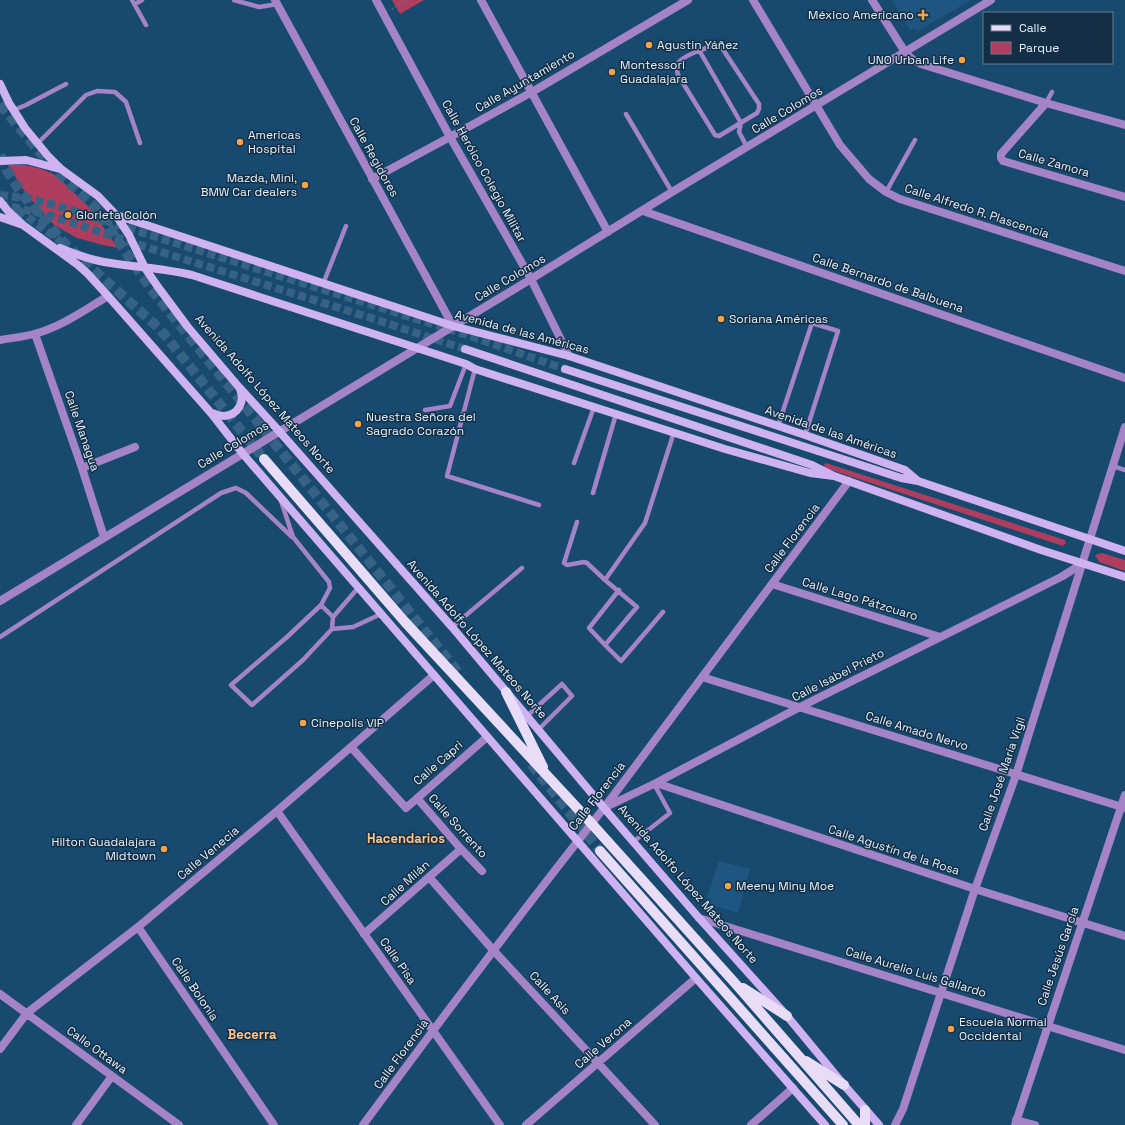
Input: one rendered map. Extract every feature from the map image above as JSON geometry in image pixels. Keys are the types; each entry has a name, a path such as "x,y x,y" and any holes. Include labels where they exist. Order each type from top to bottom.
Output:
{"main road":[{"path":"0,84 14,110 37,144 61,169"},
{"path":"0,161 26,160 61,169"},
{"name":"Avenida Adolfo López Mateos Norte","path":"61,169 98,196 116,215 129,235 145,268 187,326 238,386 452,627 633,842 787,1016 879,1125"},
{"path":"0,201 23,225 88,274 108,296 211,413 243,454 358,588 825,1125"},
{"name":"Avenida de las Américas","path":"116,215 453,326 569,356 805,434 905,470 918,481"},
{"path":"0,218 23,225"},
{"path":"51,245 92,259 192,275 466,364 475,369 725,449 810,473 834,476"},
{"path":"465,349 812,465 834,476 1082,564 1125,577"},
{"name":"Avenida de las Américas","path":"565,369 901,478 918,481 1125,551"},
{"path":"211,413 225,416 235,412 242,400 238,386"},
{"path":"264,459 405,622 591,823 734,982 859,1125"},
{"path":"506,692 549,778"},
{"path":"600,851 843,1125"},
{"path":"734,982 787,1016"},
{"path":"798,1056 844,1085"},
{"path":"865,1110 865,1125"}],"street":[{"name":"Calle Heróico Colegio Militar","path":"376,0 450,137 531,279 569,356"},
{"path":"482,0 608,232"},
{"name":"Calle Ayuntamiento","path":"372,179 532,92 688,0"},
{"name":"Calle Alfredo R. Plascencia","path":"753,0 840,145 869,179 886,192 900,199 1125,271"},
{"path":"872,0 905,52 912,59 921,64 1125,126"},
{"name":"Calle Colomos","path":"0,601 672,192 748,148 991,0"},
{"name":"Calle Regidores","path":"276,2 453,326"},
{"name":"Calle Zamora","path":"1046,103 1001,154 1003,161 1125,197"},
{"name":"Calle Bernardo de Balbuena","path":"643,211 1125,378"},
{"path":"0,340 35,334 55,326 76,316 108,296"},
{"name":"Calle Managua","path":"35,334 82,468 104,537"},
{"name":"Calle José María Vigil","path":"895,1125 903,1109 975,889 1016,774 1125,427"},
{"path":"82,468 135,447"},
{"name":"Calle Florencia","path":"363,1125 433,1030 577,841 604,808 849,481"},
{"name":"Calle Isabel Prieto","path":"604,808 655,784 800,707 1061,577 1082,564"},
{"name":"Calle Lago Pátzcuaro","path":"772,584 940,637"},
{"name":"Calle Venecia","path":"0,1049 26,1013 138,927 277,811 434,675"},
{"name":"Calle Amado Nervo","path":"702,677 1123,808"},
{"name":"Calle Capri","path":"351,747 406,808 487,737"},
{"name":"Calle Agustín de la Rosa","path":"655,784 975,889 1125,936"},
{"name":"Calle Jesús García","path":"1016,1122 1082,923 1123,808 1125,795"},
{"name":"Calle Sorrento","path":"417,798 482,871"},
{"name":"Calle Pisa","path":"277,811 500,1125"},
{"name":"Calle Milán","path":"364,934 461,849"},
{"name":"Calle Asis","path":"429,877 494,951 655,1125"},
{"name":"Calle Aurelio Luis Gallardo","path":"699,918 1125,1050"},
{"name":"Calle Bolonia","path":"138,927 274,1125"},
{"name":"Calle Verona","path":"526,1125 696,978"},
{"name":"Calle Ottawa","path":"0,994 179,1125"},
{"path":"76,1125 112,1076"},
{"path":"751,1125 793,1088"},
{"path":"1016,1122 1035,1125"}],"lane":[{"path":"142,0 134,2 146,25"},
{"path":"234,0 259,7 276,2"},
{"path":"713,46 722,48 759,104 757,114 719,136 715,135 678,75 676,68 679,62 699,50 713,46"},
{"path":"699,50 741,122 739,132"},
{"path":"14,110 66,84"},
{"path":"37,144 86,95 97,91 115,92 126,102 140,143"},
{"path":"1046,103 1052,92"},
{"path":"626,114 672,192"},
{"path":"732,128 739,132 748,148"},
{"path":"886,192 915,140"},
{"path":"323,284 346,226"},
{"path":"778,426 812,323 838,331 805,434"},
{"path":"425,410 450,406 466,364"},
{"path":"475,369 447,476 539,505"},
{"path":"574,463 594,407"},
{"path":"593,493 616,414"},
{"path":"605,580 645,523 674,432"},
{"path":"1113,466 1125,470"},
{"path":"0,637 221,493 236,488 246,493 293,537 329,582 330,588 321,605 231,685 252,705 303,660 332,629 333,617 358,588"},
{"path":"279,496 293,537"},
{"path":"577,522 564,563 567,565 584,562 587,563 637,607 605,645"},
{"path":"452,627 522,568"},
{"path":"619,590 588,628 621,661 663,612"},
{"path":"321,605 333,617"},
{"path":"332,629 353,627 381,614"},
{"path":"527,716 562,684 572,696 538,730"},
{"path":"633,842 670,813 655,784"}],"path":[{"path":"383,14 408,0"}],"shaded area":[{"name":"México Americano","path":"892,0 971,0 918,31 914,29 910,30"},
{"name":"Meeny Miny Moe","path":"719,861 750,869 738,913 705,903"}],"green space":[{"path":"392,0 424,0 400,14"},
{"path":"8,165 25,165 42,169 57,176 89,207 118,248 77,238 54,225 26,194"},
{"path":"826,463 1065,540 1066,543 1063,546 825,468 824,465"},
{"path":"1102,553 1125,560 1125,571 1099,562 1095,555"}],"tunnel":[{"path":"0,104 49,163 95,207 151,289 461,676"},
{"path":"0,155 6,169 21,193 67,246 159,328 264,459"},
{"path":"0,195 31,199 55,205 470,336 565,369"},
{"path":"0,204 52,216 465,349"},
{"path":"18,210 67,246"},
{"path":"531,764 600,851"}],"place":[{"name":"México Americano","path":"923,15"},
{"name":"Agustin Yáñez","path":"649,45"},
{"name":"UNO Urban Life","path":"962,60"},
{"name":"Montessori Guadalajara","path":"612,72"},
{"name":"Americas Hospital","path":"240,142"},
{"name":"Mazda, Mini, BMW Car dealers","path":"305,185"},
{"name":"Glorieta Colón","path":"68,215"},
{"name":"Soriana Américas","path":"721,319"},
{"name":"Nuestra Señora del Sagrado Corazón","path":"358,424"},
{"name":"Cinepolis VIP","path":"303,723"},
{"name":"Hilton Guadalajara Midtown","path":"164,849"},
{"name":"Meeny Miny Moe","path":"728,886"},
{"name":"Escuela Normal Occidental","path":"951,1029"}],"district":[{"name":"Hacendarios","path":"406,838"},
{"name":"Becerra","path":"252,1034"}]}
